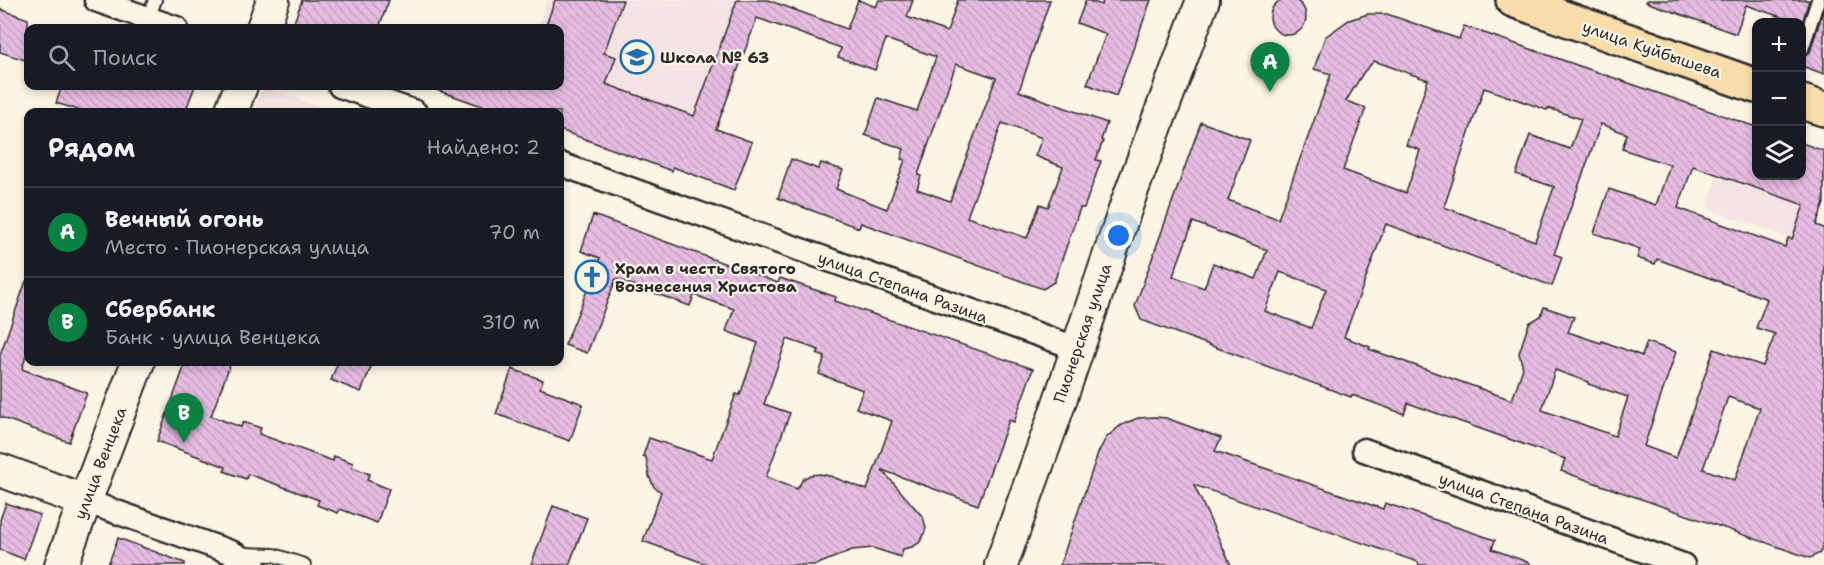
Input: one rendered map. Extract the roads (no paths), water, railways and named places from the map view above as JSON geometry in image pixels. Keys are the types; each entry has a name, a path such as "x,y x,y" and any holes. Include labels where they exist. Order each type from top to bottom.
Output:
{"main road":[{"path":"264,24 273,0"},
{"name":"Пионерская улица","path":"1001,565 1054,418 1128,198 1203,0"},
{"name":"улица Куйбышева","path":"1513,0 1752,85"},
{"path":"233,108 239,90"},
{"path":"1806,103 1824,109"},
{"name":"улица Венцека","path":"62,565 136,366"},
{"path":"0,470 85,501"}],"street":[{"path":"96,0 152,9 171,24"},
{"path":"352,90 403,108"},
{"name":"улица Степана Разина","path":"564,165 1077,348"},
{"name":"улица Степана Разина","path":"1364,450 1683,565"},
{"path":"85,501 233,554 254,565"}],"lane":[{"path":"1806,38 1818,0"},
{"path":"233,554 274,555 304,565"}],"place":[{"name":"Школа № 63","path":"637,57"},
{"name":"Вечный огонь","path":"1270,92"},
{"name":"Храм в честь Святого Вознесения Христова","path":"592,277"},
{"name":"Сбербанк","path":"184,443"}]}
